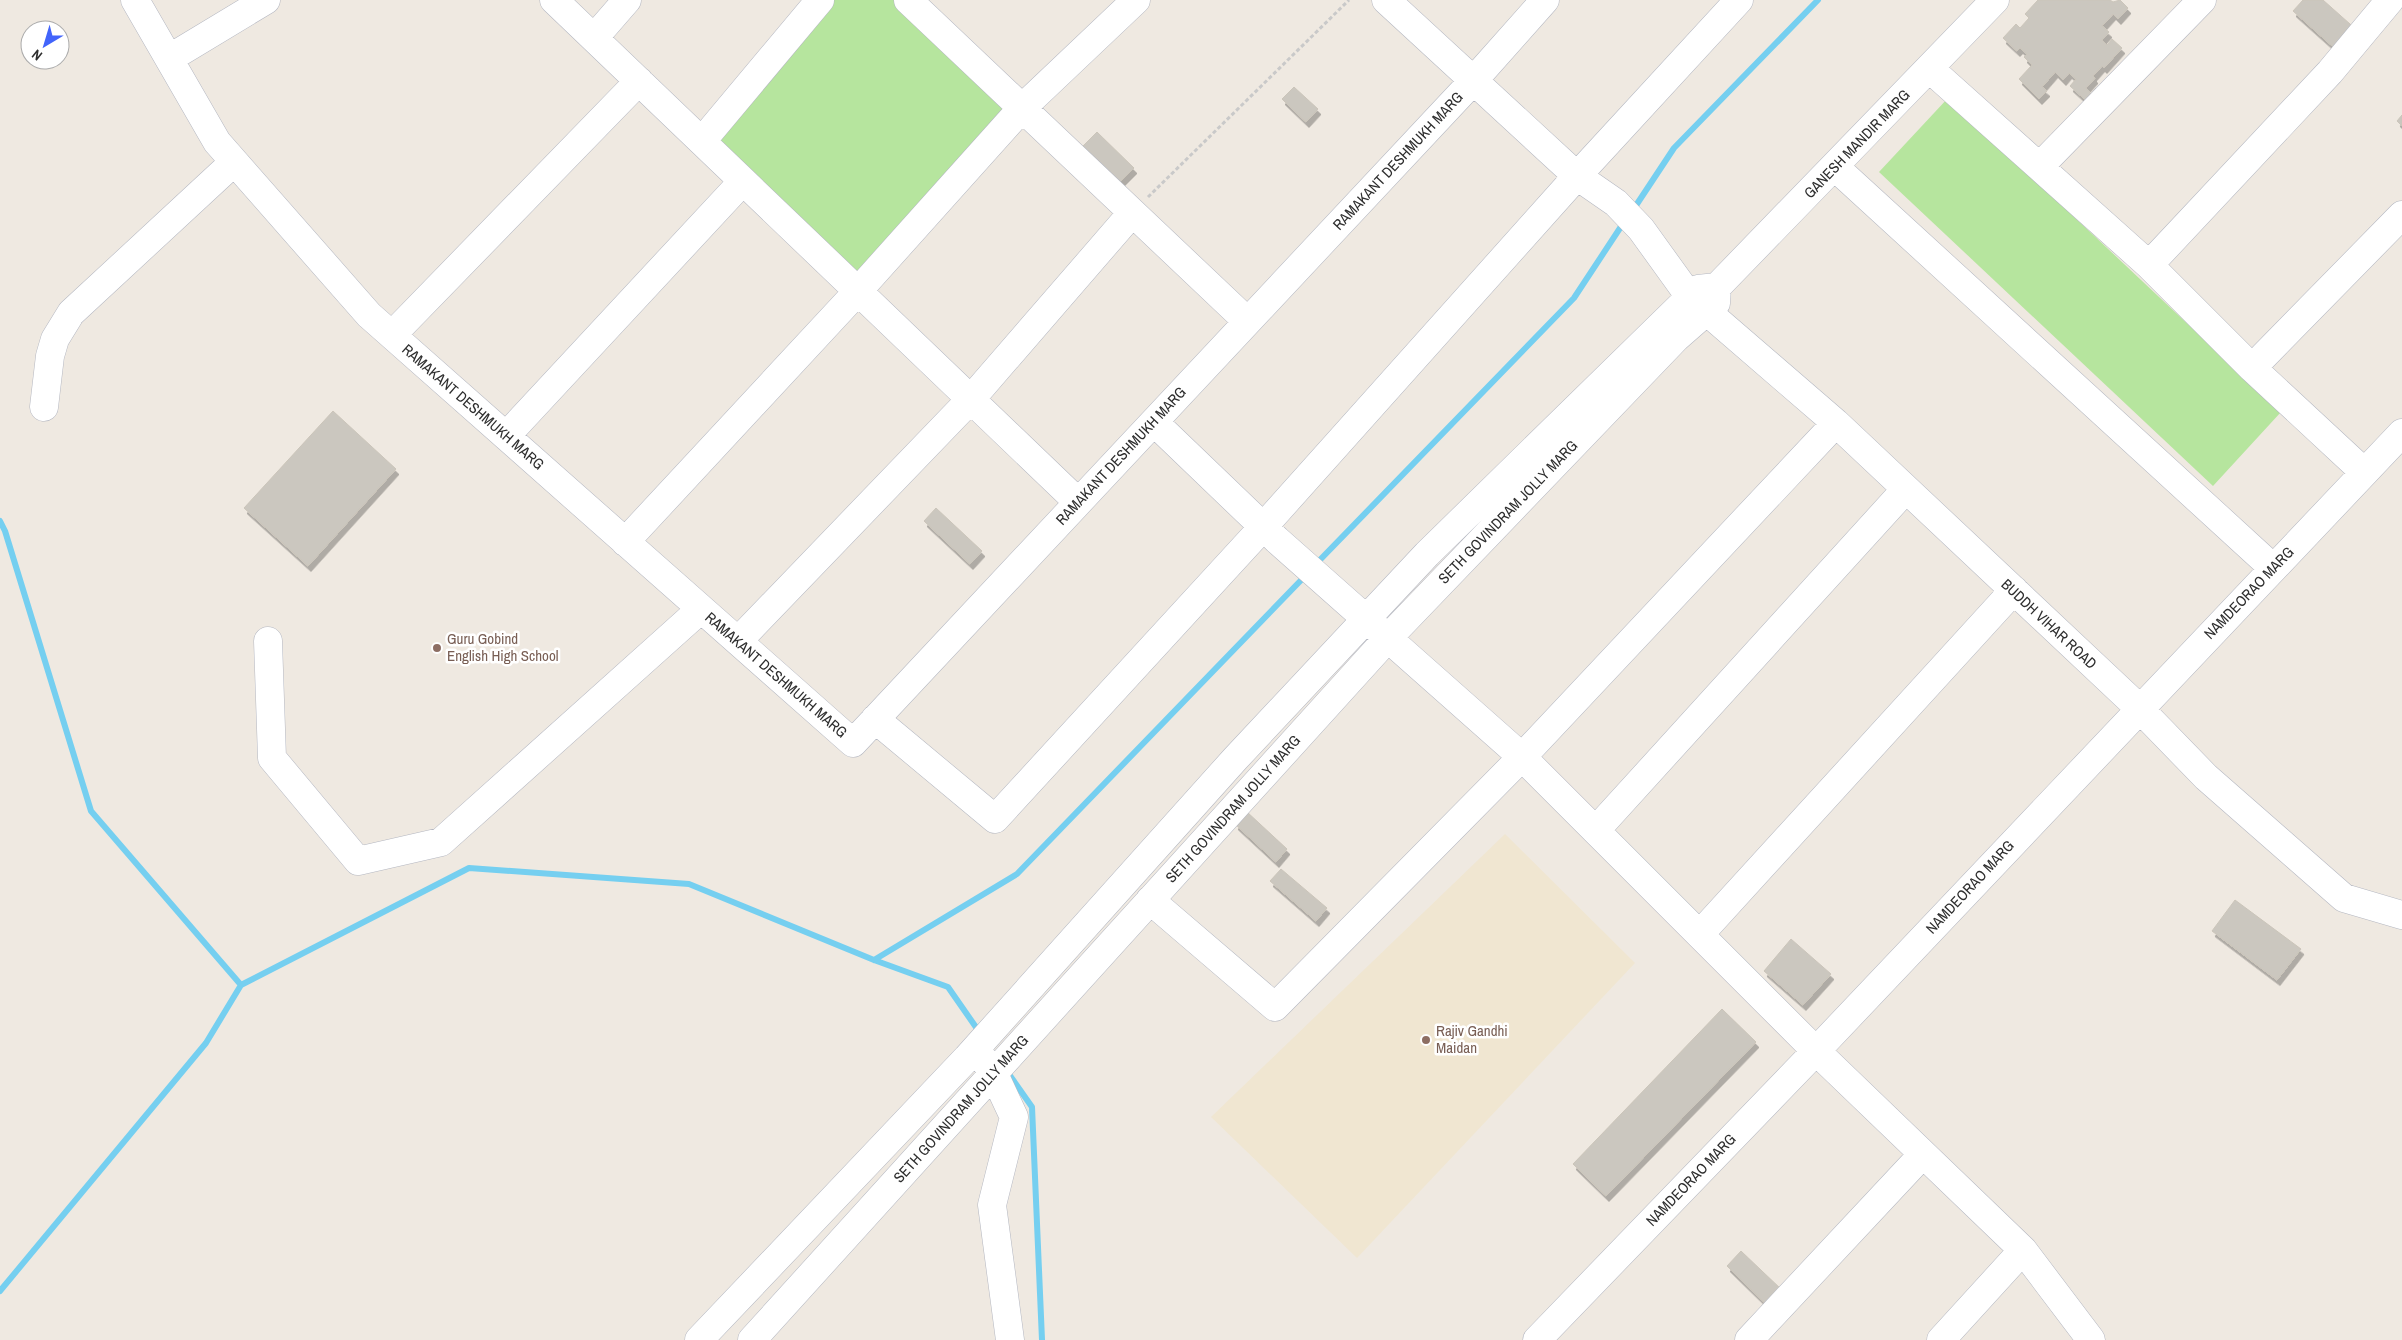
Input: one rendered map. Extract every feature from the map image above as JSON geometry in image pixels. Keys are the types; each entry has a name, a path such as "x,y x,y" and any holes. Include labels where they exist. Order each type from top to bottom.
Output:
{"street":[{"name":"RAMAKANT DESHMUKH MARG","path":"135,0 217,142 369,315 853,743 1473,81 1545,0"},
{"path":"170,58 266,0"},
{"path":"554,0 1078,502"},
{"path":"594,38 627,0"},
{"path":"702,141 820,0"},
{"path":"625,542 858,291 1022,108 1136,0"},
{"name":"BUDDH VIHAR ROAD","path":"1386,0 1577,176 1616,203 1641,229 1699,304 1836,423 2139,708 2206,777 2344,898 2402,915"},
{"name":"GANESH MANDIR MARG","path":"1717,287 1995,0"},
{"path":"2040,166 2202,0"},
{"path":"2149,265 2330,72 2390,0"},
{"path":"875,720 995,819 1271,534 1577,176 1736,1"},
{"path":"912,2 1247,321"},
{"path":"1930,69 2149,265 2252,368 2364,472"},
{"path":"392,336 639,82"},
{"path":"44,407 50,356 55,339 71,313 234,162"},
{"path":"1835,167 2273,568"},
{"path":"506,436 743,181"},
{"path":"738,641 971,400 1132,213"},
{"path":"2252,368 2402,214"},
{"name":"SETH GOVINDRAM JOLLY MARG","path":"752,1340 1387,639 1676,338 1699,304 1716,303 1717,287"},
{"path":"699,1340 975,1049 1235,759 1427,554 1699,304"},
{"path":"1154,422 1271,534 1387,639 1522,756 1816,1051 2023,1250 2091,1340"},
{"path":"1150,900 1275,1008 1522,756 1836,423"},
{"name":"NAMDEORAO MARG","path":"1537,1340 1816,1051 2402,432"},
{"path":"1596,830 1906,489"},
{"path":"1700,934 2014,590"},
{"path":"268,641 272,758 358,861 441,842 701,609"},
{"path":"1009,1011 1032,1032"},
{"path":"975,1049 996,1070 1014,1117 992,1205 1010,1340"},
{"path":"1749,1340 1923,1154"},
{"path":"1941,1340 2023,1250"}],"path":[{"path":"1132,213 1350,0"}],"shaded area":[{"name":"Rajiv Gandhi Maidan","path":"1505,834 1635,963 1357,1258 1211,1117"}],"green space":[{"path":"820,0 908,0 1022,108 858,291 702,141"},
{"path":"1948,98 2281,412 2213,486 1879,172"}],"building":[{"path":"2038,0 2110,0 2113,2 2120,0 2128,8 2118,19 2113,14 2102,26 2109,32 2102,40 2107,45 2112,39 2122,48 2104,68 2102,66 2093,76 2095,78 2086,88 2091,94 2096,88 2102,93 2091,105 2070,86 2076,79 2069,73 2063,80 2055,72 2042,87 2047,91 2039,99 2019,79 2032,65 2024,57 2027,54 2020,48 2017,51 2003,38 2016,24 2020,28 2029,18 2025,14"},
{"path":"2303,0 2323,0 2359,32 2340,53 2293,11"},
{"path":"1294,87 1318,109 1306,122 1282,99"},
{"path":"2402,115 2402,126 2397,121"},
{"path":"1097,132 1134,168 1119,183 1082,147"},
{"path":"333,411 396,469 308,566 244,508"},
{"path":"936,508 982,551 970,564 924,521"},
{"path":"1246,811 1287,849 1276,862 1235,824"},
{"path":"1281,869 1327,908 1316,921 1270,881"},
{"path":"2235,900 2301,949 2277,980 2212,931"},
{"path":"1791,939 1831,974 1803,1005 1764,971"},
{"path":"1722,1009 1756,1042 1606,1196 1573,1164"},
{"path":"1741,1251 1782,1290 1767,1305 1727,1266"}],"waterway":[{"path":"1633,210 1674,148 1818,0"},
{"path":"1315,565 1574,298 1624,222"},
{"path":"0,521 5,531 91,811 241,985 206,1043 0,1291"},
{"path":"874,960 1017,874 1307,574"},
{"path":"241,985 469,868 689,884 874,960 948,987 980,1033"},
{"path":"1006,1070 1032,1107 1042,1340"}],"place":[{"name":"Guru Gobind English High School","path":"437,648"},
{"name":"Rajiv Gandhi Maidan","path":"1426,1040"}]}
